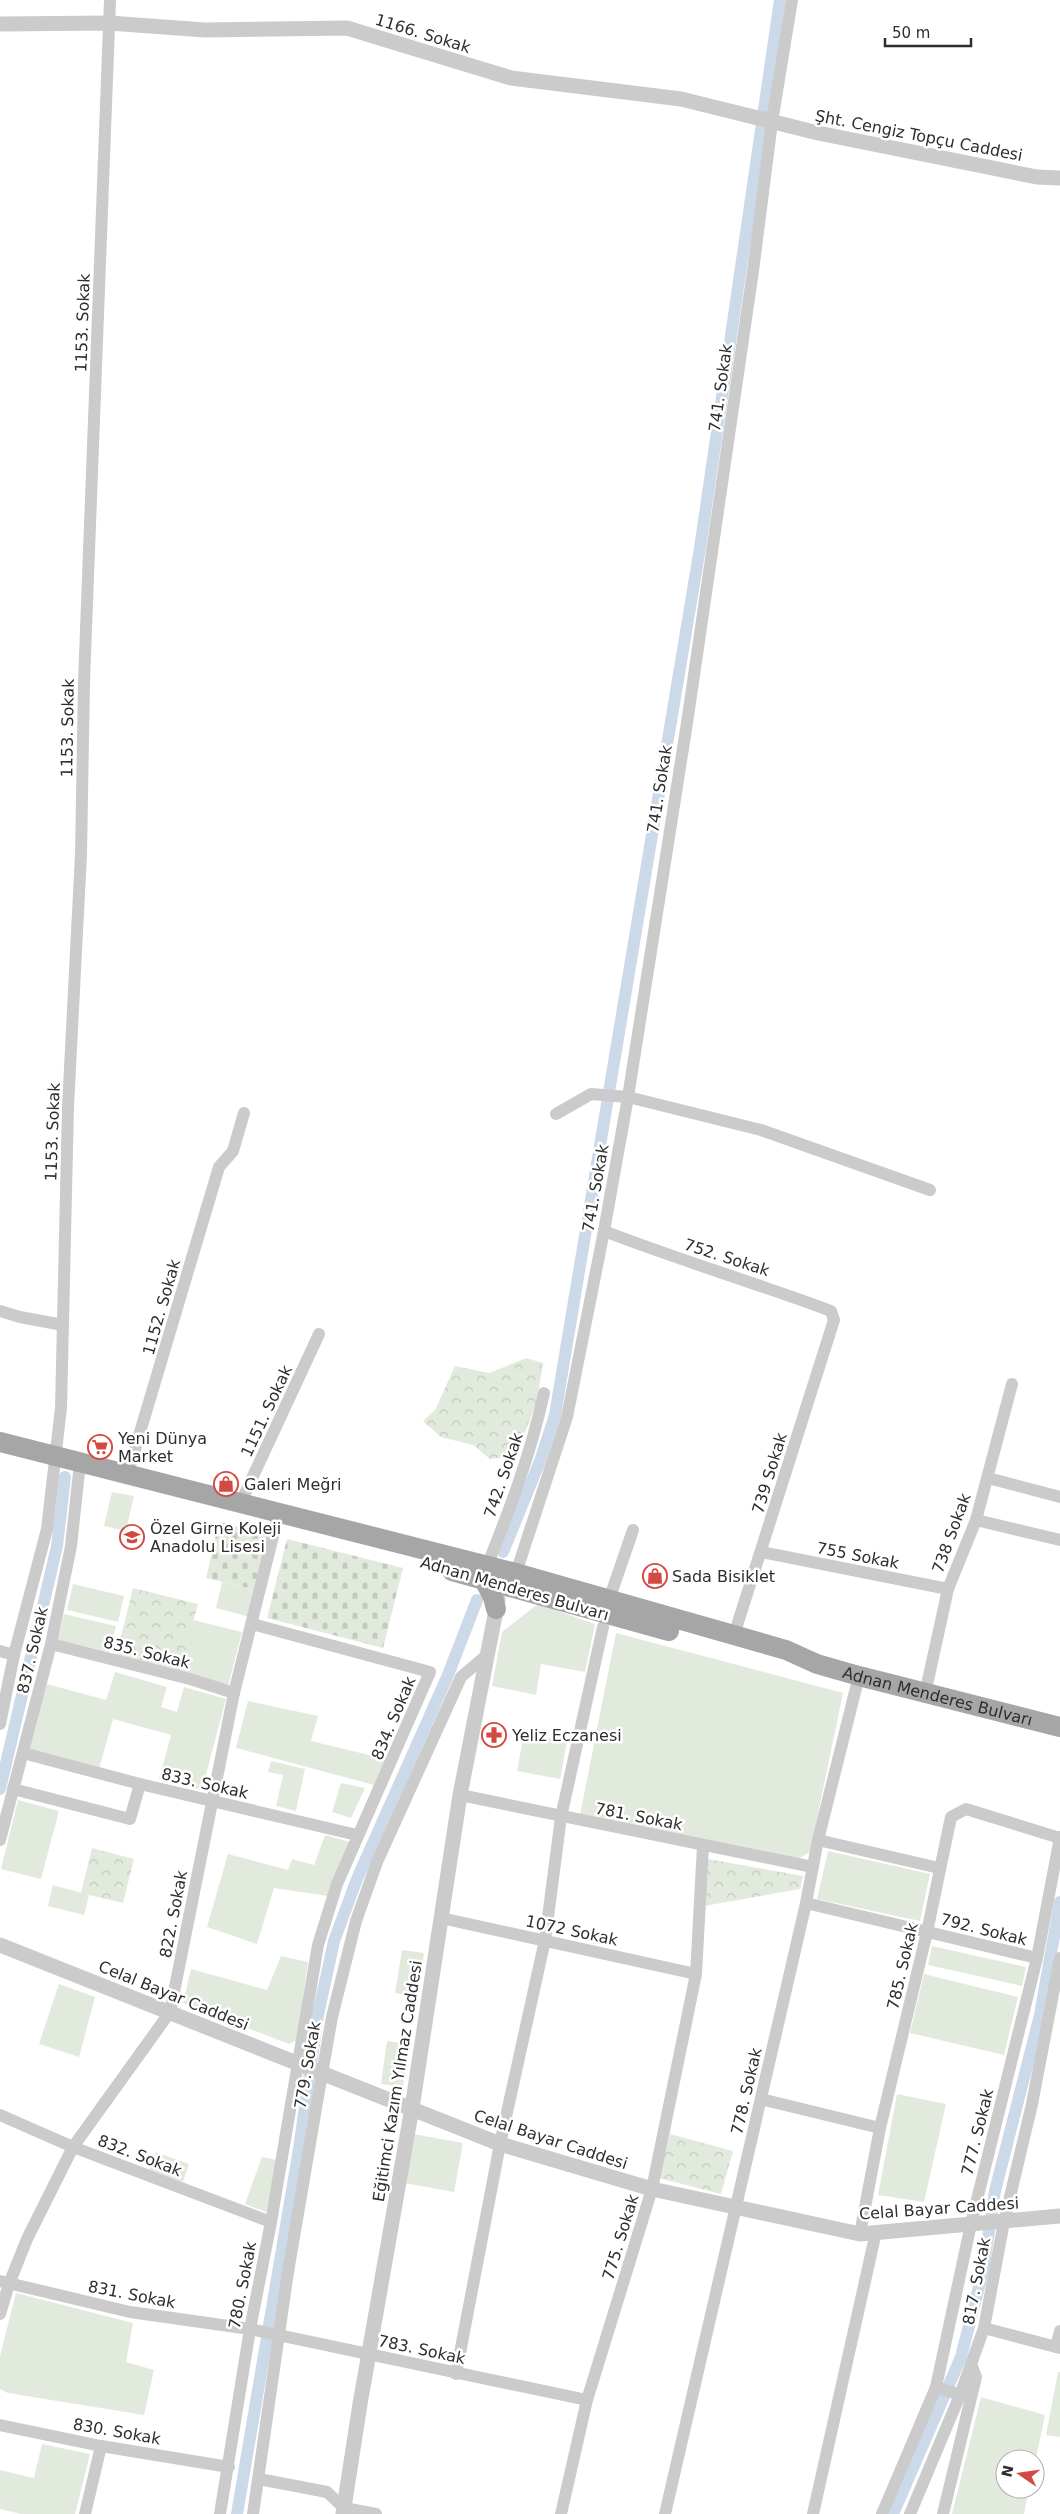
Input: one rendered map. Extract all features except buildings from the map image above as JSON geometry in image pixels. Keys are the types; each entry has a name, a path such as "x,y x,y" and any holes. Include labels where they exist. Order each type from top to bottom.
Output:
{"main road":[{"name":"Adnan Menderes Bulvarı","path":"0,1443 216,1498 278,1517 501,1578 784,1661 817,1664"},
{"name":"Adnan Menderes Bulvarı","path":"216,1498 242,1502 278,1517"},
{"name":"Adnan Menderes Bulvarı","path":"501,1578 609,1600 786,1650 817,1664 859,1676 1060,1727"},
{"path":"496,1609 493,1597 501,1578"}],"street":[{"name":"1153. Sokak","path":"55,1456 61,1408 68,1106 81,854 85,672 110,0"},
{"name":"741. Sokak","path":"501,1578 534,1515 567,1417 604,1231 628,1098 749,300 764,120 792,0"},
{"name":"1166. Sokak","path":"0,24 109,23 205,30 347,28 511,78 681,99 764,120"},
{"name":"Şht. Cengiz Topçu Caddesi","path":"764,120 1037,177 1060,178"},
{"path":"556,1114 591,1094 628,1098 761,1130 930,1190"},
{"name":"1152. Sokak","path":"127,1476 219,1167 233,1151 244,1112"},
{"name":"752. Sokak","path":"604,1231 647,1248 749,1281 831,1311 834,1320"},
{"path":"0,1311 20,1317 63,1325"},
{"name":"739 Sokak","path":"734,1635 834,1320"},
{"name":"1151. Sokak","path":"242,1502 319,1334"},
{"name":"738 Sokak","path":"925,1694 948,1589 976,1520 1012,1384"},
{"name":"742. Sokak","path":"501,1578 511,1505 534,1436 544,1393"},
{"name":"837. Sokak","path":"0,1724 14,1655 47,1529 55,1456"},
{"name":"837. Sokak","path":"0,1840 51,1644 71,1546 80,1463"},
{"path":"988,1478 1060,1497"},
{"name":"822. Sokak","path":"0,2314 4,2282 73,2147 170,2012 234,1693 278,1517"},
{"path":"976,1520 1060,1540"},
{"path":"609,1600 634,1530"},
{"name":"755 Sokak","path":"761,1552 948,1589"},
{"name":"Eğitimci Kazım Yılmaz Caddesi","path":"488,1654 501,1578"},
{"name":"Eğitimci Kazım Yılmaz Caddesi","path":"344,2511 412,2108 460,1795 496,1609"},
{"name":"834. Sokak","path":"252,1624 430,1672 358,1835"},
{"path":"456,2374 500,2144 545,1940 560,1817 603,1627"},
{"name":"835. Sokak","path":"51,1644 190,1679 234,1693"},
{"path":"0,1652 14,1655"},
{"name":"779. Sokak","path":"253,2514 288,2272 332,2017 356,1921 377,1862 461,1677 488,1654"},
{"name":"778. Sokak","path":"665,2514 806,1903 818,1840 859,1676"},
{"path":"23,1753 140,1784"},
{"name":"833. Sokak","path":"13,1789 130,1819 140,1784 358,1835"},
{"name":"781. Sokak","path":"460,1795 560,1817 813,1867"},
{"name":"785. Sokak","path":"860,2234 880,2128 927,1932 951,1817 966,1809 1060,1837"},
{"name":"780. Sokak","path":"220,2514 250,2329 271,2222 297,2063 322,1928 337,1884 358,1835"},
{"name":"777. Sokak","path":"882,2514 936,2387 971,2224 1037,1958 1060,1837"},
{"path":"818,1840 939,1868"},
{"name":"775. Sokak","path":"561,2514 587,2400 652,2189 696,1974 703,1846"},
{"name":"792. Sokak","path":"806,1903 1037,1958"},
{"name":"1072 Sokak","path":"441,1918 696,1974"},
{"name":"Celal Bayar Caddesi","path":"0,1945 500,2144 652,2189 860,2234 1060,2216"},
{"name":"817. Sokak","path":"910,2514 960,2395 984,2328 1004,2222 1032,2104 1060,1958"},
{"path":"761,2099 880,2128"},
{"name":"832. Sokak","path":"0,2115 73,2147 271,2222"},
{"path":"813,2514 876,2232"},
{"name":"831. Sokak","path":"4,2282 130,2312 250,2329"},
{"path":"984,2328 1058,2348 1060,2331"},
{"name":"783. Sokak","path":"250,2329 456,2374 587,2400"},
{"path":"943,2514 976,2377 971,2364"},
{"path":"936,2387 960,2395"},
{"name":"830. Sokak","path":"0,2425 101,2446 229,2467"},
{"path":"85,2514 101,2446"},
{"path":"259,2479 328,2492 344,2511 376,2514"}],"green space":[{"path":"526,1358 543,1363 537,1401 516,1456 490,1459 473,1445 441,1437 423,1421 435,1410 455,1366 489,1373"},
{"path":"112,1492 134,1496 126,1531 104,1526"},
{"path":"219,1522 270,1534 257,1590 206,1578"},
{"path":"287,1539 403,1568 383,1648 267,1618"},
{"path":"222,1582 257,1590 250,1617 216,1608"},
{"path":"73,1584 124,1596 118,1622 67,1610"},
{"path":"133,1588 198,1604 179,1674 116,1657"},
{"path":"538,1604 595,1624 585,1672 541,1664 536,1695 492,1686 502,1632"},
{"path":"64,1614 116,1626 109,1652 58,1640"},
{"path":"193,1620 242,1632 228,1686 179,1674"},
{"path":"616,1633 843,1693 810,1852 798,1859 580,1815"},
{"path":"115,1672 167,1687 161,1707 177,1712 184,1687 226,1699 202,1790 159,1779 171,1735 113,1719 99,1769 28,1749 47,1684 106,1700"},
{"path":"248,1701 318,1716 311,1741 386,1759 374,1785 236,1748"},
{"path":"524,1734 567,1741 560,1779 517,1771"},
{"path":"271,1761 305,1769 296,1811 276,1806 283,1775 268,1772"},
{"path":"341,1783 365,1788 351,1818 332,1812"},
{"path":"18,1800 59,1811 41,1879 1,1869"},
{"path":"325,1835 350,1842 328,1896 274,1888 257,1944 207,1927 228,1854 288,1870 292,1859 314,1865"},
{"path":"92,1848 134,1859 123,1903 81,1893"},
{"path":"828,1851 930,1874 920,1921 817,1899"},
{"path":"708,1859 803,1876 800,1889 704,1906"},
{"path":"53,1885 89,1895 84,1915 48,1906"},
{"path":"932,1946 1026,1967 1022,1986 928,1965"},
{"path":"402,1950 424,1953 418,1996 395,1993"},
{"path":"281,1956 308,1962 297,2040 289,2044 183,2003 191,1969 267,1990"},
{"path":"924,1974 1018,1997 1004,2055 910,2033"},
{"path":"59,1984 95,1997 79,2057 39,2044"},
{"path":"387,2041 409,2044 403,2087 381,2084"},
{"path":"897,2094 946,2104 924,2202 878,2195"},
{"path":"413,2134 463,2143 454,2192 404,2183"},
{"path":"670,2134 733,2151 721,2194 659,2178"},
{"path":"156,2152 189,2164 183,2182 149,2170"},
{"path":"262,2157 277,2160 266,2212 245,2204"},
{"path":"16,2293 133,2323 126,2362 154,2370 144,2415 8,2393 0,2389 0,2356"},
{"path":"1058,2372 1060,2372 1060,2437 1046,2435"},
{"path":"981,2397 1045,2415 1038,2449 995,2449 995,2499 1027,2499 1024,2514 952,2514"},
{"path":"42,2444 90,2454 75,2514 21,2514 0,2509 0,2470 34,2478"}],"waterway":[{"path":"503,1552 540,1461 555,1415 700,548 780,0"},
{"path":"0,1789 57,1546 65,1477"},
{"path":"237,2514 299,2149 318,2015 334,1941 357,1879 448,1675 477,1600"},
{"path":"893,2514 961,2357 983,2271 995,2191 1040,2015 1060,1902"}],"place":[{"name":"Yeni Dünya Market","path":"100,1447"},
{"name":"Galeri Meğri","path":"226,1484"},
{"name":"Özel Girne Koleji Anadolu Lisesi","path":"132,1537"},
{"name":"Sada Bisiklet","path":"655,1576"},
{"name":"Yeliz Eczanesi","path":"494,1735"}]}
